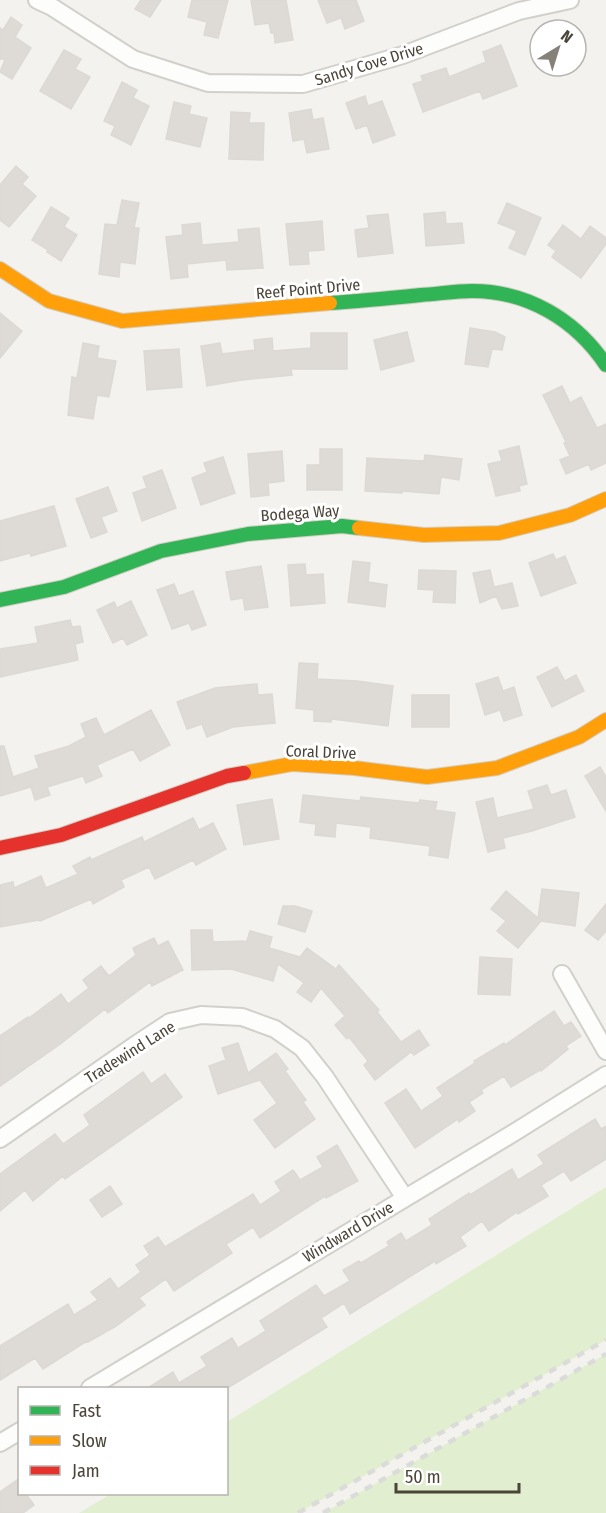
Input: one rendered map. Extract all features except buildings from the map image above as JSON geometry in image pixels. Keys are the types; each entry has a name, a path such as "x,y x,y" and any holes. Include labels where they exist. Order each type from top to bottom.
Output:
{"street":[{"name":"Sandy Cove Drive","path":"37,0 52,7 133,59 208,82 303,84 403,55 519,11 570,0"},
{"name":"Reef Point Drive","path":"0,269 49,301 122,321 472,291 517,296 562,317 599,353 606,365"},
{"name":"Bodega Way","path":"0,600 64,587 161,551 248,534 342,526 424,535 499,533 570,514 606,499"},
{"name":"Coral Drive","path":"0,848 61,836 226,776 292,764 354,768 428,777 497,768 579,737 606,720"},
{"path":"562,974 606,1051"},
{"name":"Tradewind Lane","path":"0,1139 171,1022 201,1015 242,1017 275,1029 302,1048 405,1198"},
{"name":"Windward Drive","path":"93,1387 606,1075"},
{"path":"0,1443 18,1432"}],"green space":[{"path":"606,1187 606,1340 298,1513 79,1513 109,1495 228,1495 228,1421"},
{"path":"606,1354 606,1513 323,1513"}],"railway":[{"path":"298,1513 606,1340"},
{"path":"323,1513 606,1354"}],"traffic: fast":[{"path":"330,303 466,291 492,292 512,296 530,302 564,321 580,334 606,365"},
{"path":"0,600 64,587 161,551 248,534 342,526 359,528"}],"traffic: slow":[{"path":"0,269 49,301 122,321 330,303"},
{"path":"359,528 424,535 499,533 570,515 606,499"},
{"path":"244,773 292,764 354,768 427,777 497,768 579,737 606,720"}],"traffic: jam":[{"path":"0,848 61,835 227,776 244,773"}]}
